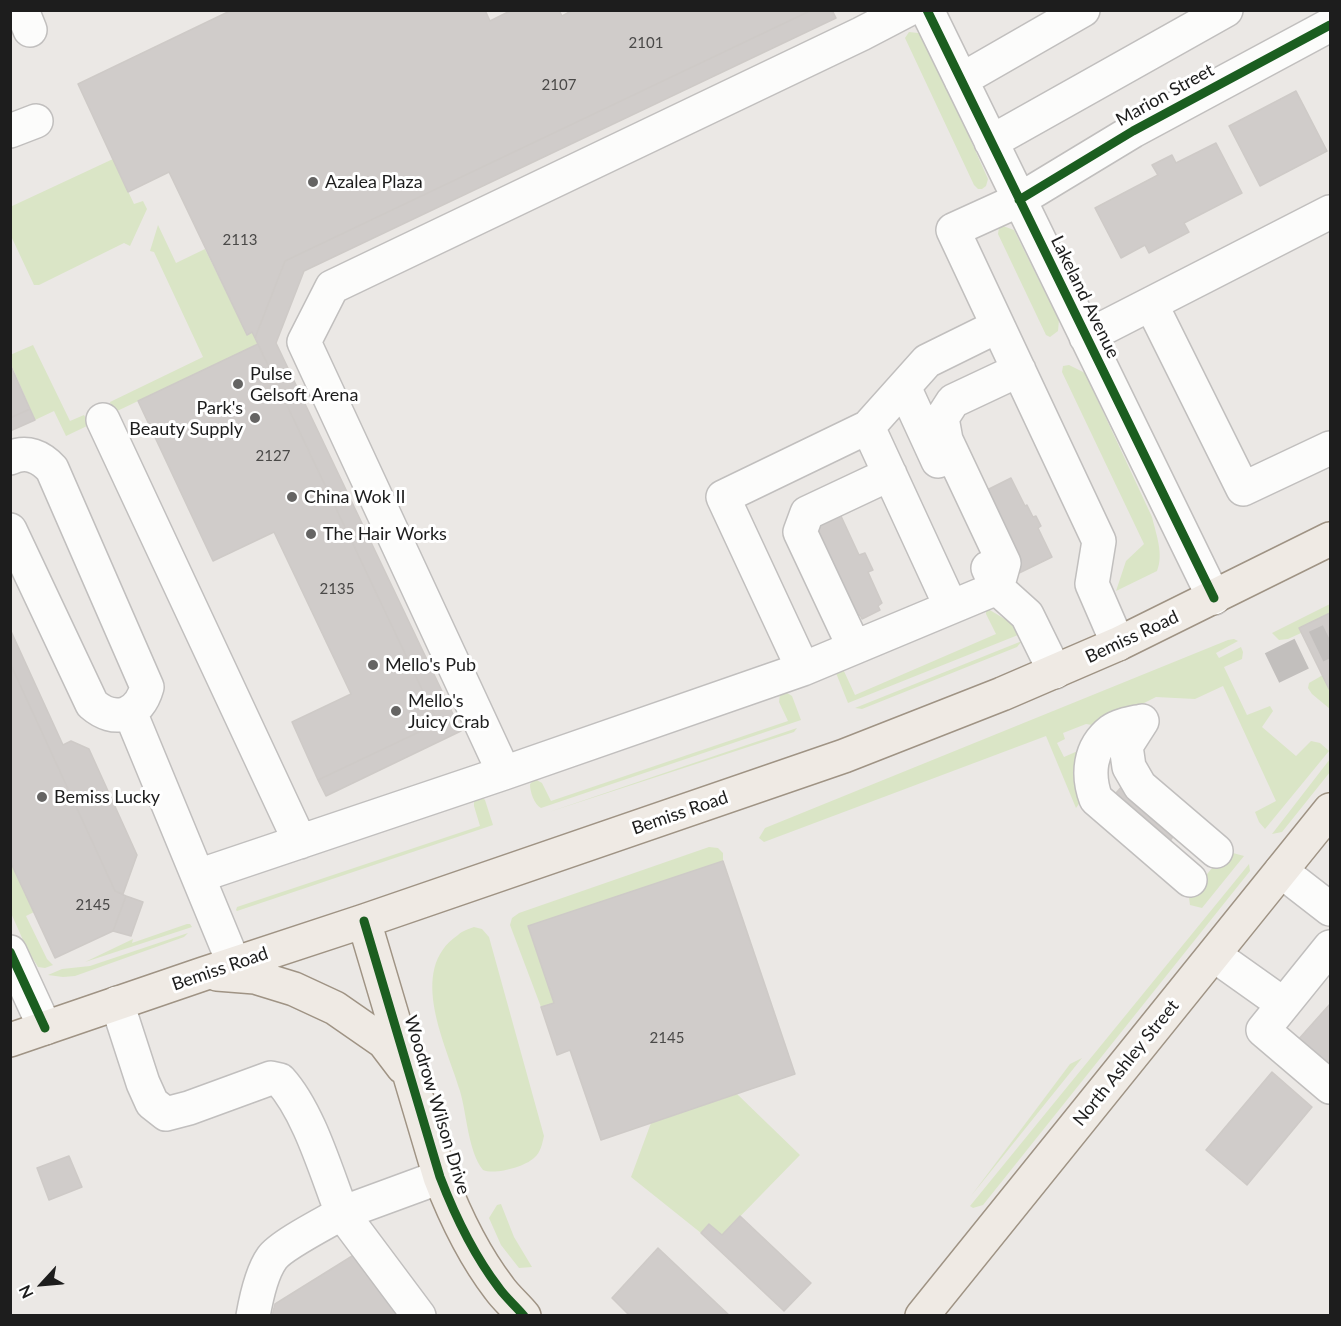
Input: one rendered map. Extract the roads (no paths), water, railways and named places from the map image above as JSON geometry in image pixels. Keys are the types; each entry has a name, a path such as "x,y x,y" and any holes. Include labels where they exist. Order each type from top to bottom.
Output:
{"main road":[{"name":"Bemiss Road","path":"10,1040 806,771 1055,672 1214,598 1330,539"},
{"name":"North Ashley Street","path":"922,1316 1330,810"},
{"name":"Woodrow Wilson Drive","path":"364,921 440,1177 466,1236 499,1288 524,1316"},
{"path":"218,969 294,989 335,1008 384,1042 411,1077"}],"street":[{"path":"961,80 1083,10"},
{"path":"991,142 1226,10"},
{"path":"504,773 304,342 332,287 856,22 924,11"},
{"name":"Lakeland Avenue","path":"924,11 961,80 1214,598"},
{"name":"Marion Street","path":"998,326 954,230 1019,200 1133,131 1330,25"},
{"path":"1086,337 1330,212"},
{"path":"1151,304 1243,489 1330,448"},
{"path":"803,669 723,497 868,427 927,361 998,326 1099,541 1092,584 1118,644"},
{"path":"997,588 1004,563 946,440 942,418 953,401 1019,370"},
{"path":"904,387 997,588 1027,615 1055,672"},
{"path":"103,420 300,842"},
{"path":"868,427 951,607"},
{"path":"10,458 26,454 36,456 52,469 147,687 138,706 130,712 110,715 100,711 92,704 10,530"},
{"path":"854,647 800,532 807,513 890,474"},
{"path":"198,876 803,669 997,588"},
{"path":"130,712 198,876 218,969"},
{"path":"1190,880 1096,799 1090,783 1093,754 1112,730 1142,721 1126,746 1129,766 1140,786 1215,851"},
{"path":"1281,871 1330,909"},
{"path":"1330,947 1263,1030 1330,1087"},
{"path":"10,952 45,1028"},
{"path":"1214,954 1283,1004"},
{"path":"117,1004 142,1083 152,1103 166,1113 189,1108 271,1078 280,1080 292,1092 342,1213 419,1316"},
{"path":"253,1316 257,1292 272,1257 342,1213 440,1177"}],"tunnel":[{"path":"1272,668 1330,640"}],"place":[{"name":"Azalea Plaza","path":"313,182"},
{"name":"Pulse Gelsoft Arena","path":"238,384"},
{"name":"Park's Beauty Supply","path":"255,418"},
{"name":"China Wok II","path":"292,497"},
{"name":"The Hair Works","path":"311,534"},
{"name":"Mello's Pub","path":"373,665"},
{"name":"Mello's Juicy Crab","path":"396,711"},
{"name":"Bemiss Lucky","path":"42,797"}]}
